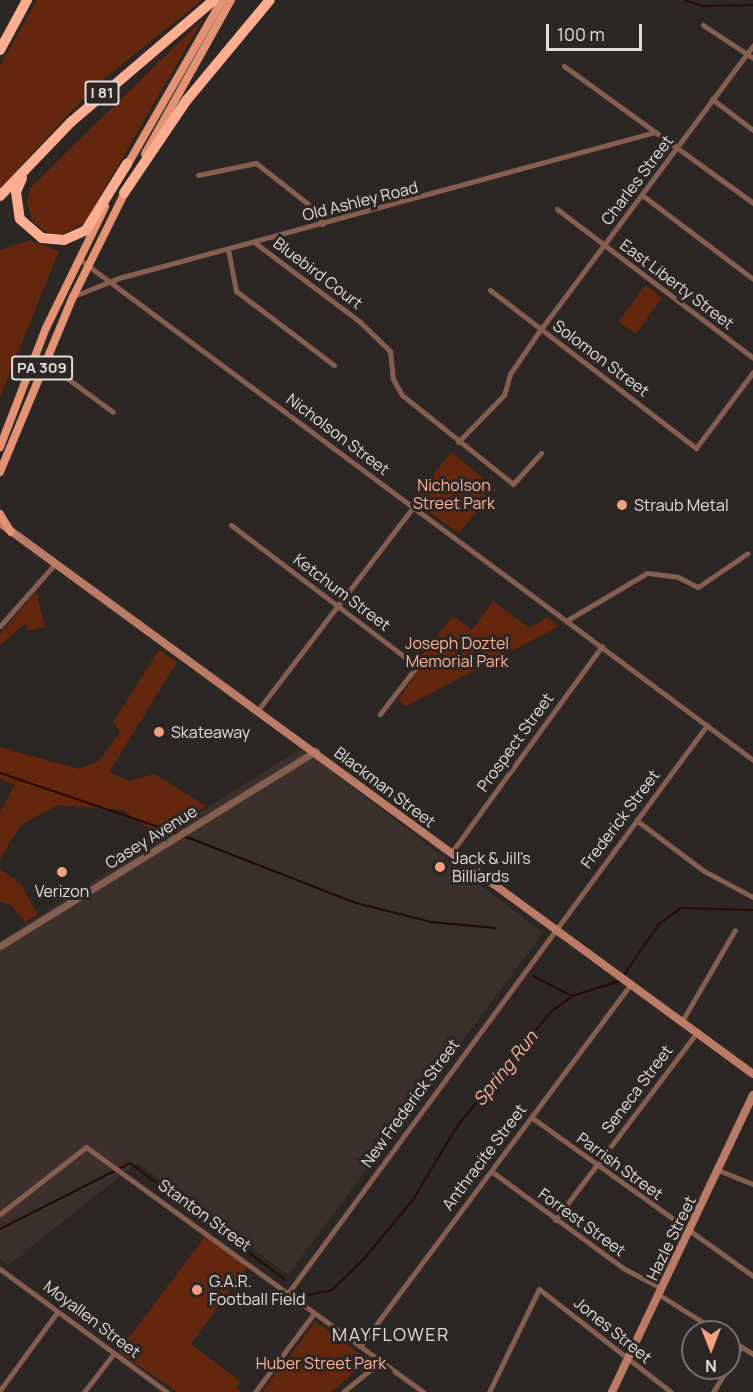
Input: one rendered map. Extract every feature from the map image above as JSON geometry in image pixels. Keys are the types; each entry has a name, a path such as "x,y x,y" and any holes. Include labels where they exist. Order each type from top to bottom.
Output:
{"highway":[{"path":"0,50 27,0"},
{"path":"124,193 186,101 270,0"},
{"name":"I 81","path":"0,196 115,81 218,2"},
{"path":"37,158 18,186 17,213 35,234 56,241 86,230 127,164"}],"main road":[{"name":"PA 309","path":"0,472 88,265 124,193 231,0"},
{"path":"0,447 79,259 127,164 218,2"},
{"path":"0,514 11,532"},
{"name":"Blackman Street","path":"0,523 54,565 316,751 753,1074"},
{"path":"0,530 11,532"},
{"name":"Hazle Street","path":"612,1392 753,1095"}],"street":[{"path":"703,25 753,58"},
{"name":"Charles Street","path":"458,442 504,395 510,374 541,330 753,46"},
{"path":"564,66 679,147 753,203"},
{"path":"712,99 753,130"},
{"name":"Old Ashley Road","path":"73,297 111,281 655,132"},
{"path":"198,175 256,163 317,211 322,224"},
{"path":"642,195 753,279"},
{"name":"East Liberty Street","path":"557,209 753,358"},
{"name":"Bluebird Court","path":"254,242 330,295 390,351 393,379 402,395 458,442"},
{"path":"228,249 236,291 334,365"},
{"name":"Nicholson Street","path":"79,259 753,760"},
{"name":"Solomon Street","path":"490,290 696,448 753,372"},
{"path":"45,362 113,412"},
{"path":"458,442 513,484 541,453"},
{"path":"258,710 413,507"},
{"name":"Ketchum Street","path":"231,525 417,666 380,714"},
{"path":"566,621 647,573 678,577 698,587 748,553"},
{"path":"0,626 54,565"},
{"name":"Prospect Street","path":"451,853 602,646"},
{"name":"Frederick Street","path":"555,929 707,725"},
{"name":"Casey Avenue","path":"0,946 316,751"},
{"path":"636,820 704,871 753,897"},
{"name":"New Frederick Street","path":"288,1293 555,929"},
{"path":"681,1021 735,930"},
{"name":"Anthracite Street","path":"360,1346 531,1117 625,980"},
{"name":"Seneca Street","path":"555,1220 697,1032"},
{"name":"Parrish Street","path":"531,1117 753,1276"},
{"name":"Stanton Street","path":"0,1214 86,1147 122,1171 420,1391"},
{"path":"718,1170 753,1184"},
{"name":"Forrest Street","path":"490,1171 555,1220 701,1320"},
{"name":"Moyallen Street","path":"1,1272 167,1392"},
{"name":"Jones Street","path":"489,1392 539,1289 671,1392"},
{"path":"0,1390 58,1311"},
{"path":"255,1392 314,1313"},
{"path":"741,1347 753,1354"},
{"path":"84,1392 114,1353"},
{"path":"343,1392 381,1362"}],"shaded area":[{"path":"301,748 543,933 288,1275 137,1163 8,1265 0,1259 0,941"}],"green space":[{"path":"37,0 202,0 95,86 0,188 0,66"},
{"path":"203,19 85,222 60,236 44,231 32,220 27,202 31,187"},
{"path":"30,240 59,251 0,397 0,250"},
{"path":"646,285 662,298 636,334 618,322"},
{"name":"Nicholson Street Park","path":"451,452 496,489 459,533 413,501"},
{"path":"36,592 45,627 28,631 26,623 0,645 0,634"},
{"name":"Joseph Doztel Memorial Park","path":"493,601 529,628 548,617 558,627 406,706 398,700 422,664 418,659 453,616 472,630"},
{"path":"159,650 177,662 109,772 129,781 155,774 206,806 159,836 123,810 57,805 21,825 0,859 0,812 15,785 0,779 0,747 78,769 99,761 120,732 113,722"},
{"path":"0,869 20,883 38,915 25,922 11,905 0,902"},
{"name":"G.A.R. Football Field","path":"205,1236 247,1267 191,1344 240,1381 236,1387 241,1392 178,1392 118,1352"},
{"name":"Huber Street Park","path":"315,1322 369,1360 331,1392 262,1392"}],"waterway":[{"path":"685,0 703,6 753,5"},
{"path":"0,773 179,834"},
{"path":"184,836 356,903 431,922 496,928"},
{"name":"Spring Run","path":"623,976 659,924 681,908 753,910"},
{"path":"533,976 572,996"},
{"name":"Spring Run","path":"299,1290 309,1295 332,1290 363,1260 412,1201 458,1125 551,1012 572,996 620,981"},
{"name":"Spring Run","path":"0,1229 130,1163 284,1279"}],"place":[{"name":"Straub Metal","path":"622,505"},
{"name":"Skateaway","path":"159,732"},
{"name":"Jack & Jill's Billiards","path":"440,867"},
{"name":"Verizon","path":"62,872"},
{"name":"G.A.R. Football Field","path":"197,1290"}],"district":[{"name":"MAYFLOWER","path":"391,1334"}]}
